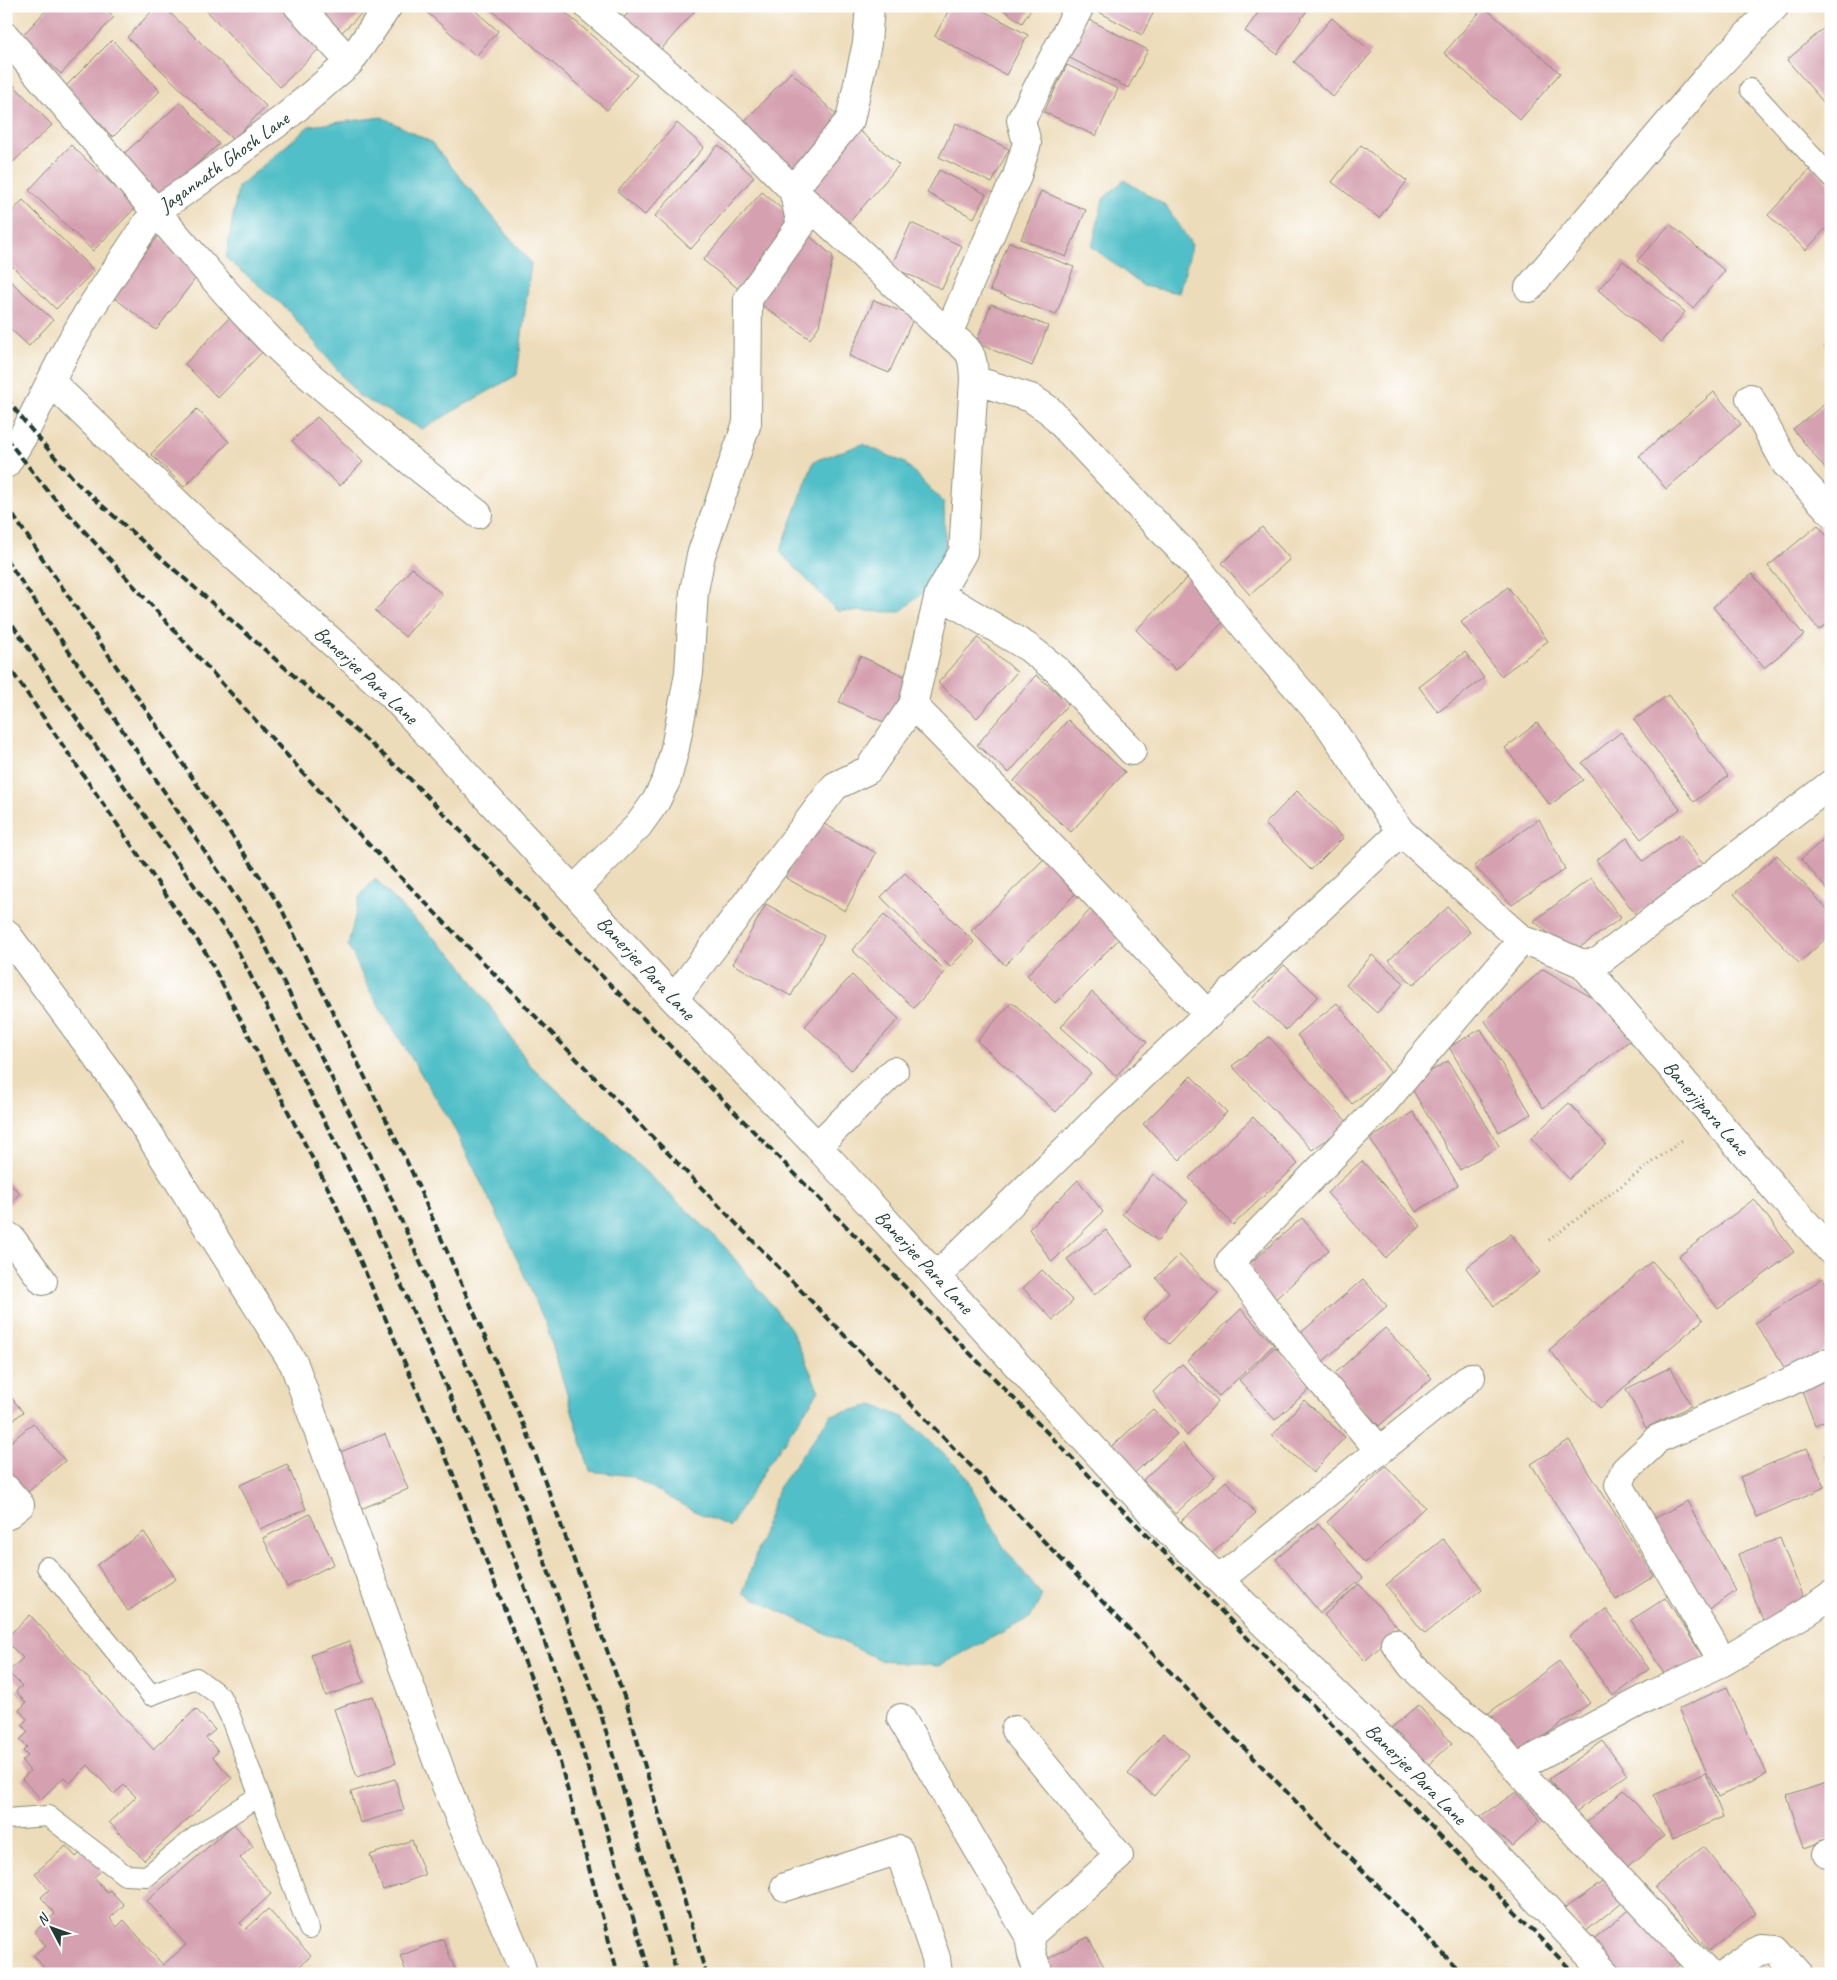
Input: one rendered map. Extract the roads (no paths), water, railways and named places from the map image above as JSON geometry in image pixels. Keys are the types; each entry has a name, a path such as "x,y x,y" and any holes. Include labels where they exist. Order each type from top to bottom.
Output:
{"street":[{"path":"298,6 350,62"},
{"name":"Jagannath Ghosh Lane","path":"6,464 23,436 90,309 155,211 193,186 287,116 350,62 388,6"},
{"path":"588,6 735,131 793,190 948,334 967,348 973,360 974,380 963,552 940,594 913,705 868,770 835,786 674,999"},
{"path":"793,190 850,120 867,43 870,6"},
{"path":"948,334 1005,200 1016,179 1027,143 1022,120 1080,6"},
{"path":"1528,288 1711,74 1775,6"},
{"path":"6,37 244,313 278,347 414,464 478,514"},
{"path":"574,890 638,826 656,801 667,778 675,748 689,674 694,591 701,555 747,423 748,299 801,225 793,190"},
{"name":"Banerjee Para Lane","path":"52,379 52,382 207,532 392,694 674,999 817,1146 1166,1528 1437,1793 1607,1974"},
{"path":"974,380 1031,398 1049,410 1193,562 1252,636 1327,722 1401,832 1522,940 1583,964 1598,962 1831,784"},
{"path":"1750,398 1786,464 1831,512"},
{"path":"940,594 1029,648 1050,664 1132,751"},
{"path":"913,705 1044,839 1209,1015"},
{"path":"937,1276 1105,1111 1401,832"},
{"path":"6,933 120,1088 294,1364 445,1783 520,1962 523,1974"},
{"path":"1379,1450 1314,1374 1230,1262 1381,1106 1522,940"},
{"name":"Banerjipara Lane","path":"1583,964 1831,1251"},
{"path":"817,1146 894,1071"},
{"path":"6,1236 11,1238 43,1281"},
{"path":"1722,1662 1619,1485 1625,1470 1657,1439 1783,1385 1831,1361"},
{"path":"1220,1579 1470,1377"},
{"path":"6,1489 20,1505 6,1516"},
{"path":"1516,1768 1654,1694 1722,1662 1808,1611 1831,1595"},
{"path":"1395,1644 1412,1666 1449,1702 1483,1728 1516,1768 1708,1974"},
{"path":"901,1718 1029,1936 1032,1954 1040,1974"},
{"path":"1015,1730 1119,1856 1029,1936"},
{"path":"785,1887 899,1850 936,1958 938,1974"},
{"path":"1725,1974 1761,1949 1776,1950 1798,1974"}],"lane":[{"path":"1750,90 1829,171"},
{"path":"48,1567 151,1695 196,1678 220,1696 230,1716 309,1929"},
{"path":"6,1819 48,1816 125,1875 147,1876 198,1835 259,1796"}],"water":[{"path":"382,117 431,142 531,263 517,375 422,429 359,396 286,308 226,258 238,187 309,126"},
{"path":"1124,180 1166,206 1192,245 1179,293 1143,286 1092,247 1103,199"},
{"path":"863,444 905,463 944,503 946,573 900,612 837,611 780,552 814,461"},
{"path":"375,878 404,910 459,961 529,1064 721,1242 791,1329 819,1391 767,1466 730,1527 692,1510 631,1476 590,1471 547,1327 503,1227 452,1124 370,991 348,945 360,896"},
{"path":"873,1405 905,1418 967,1476 1003,1546 1042,1596 1031,1617 938,1666 882,1661 743,1593 778,1488 831,1415"}],"railway":[{"path":"6,398 79,485 407,776 1575,1974"},
{"path":"6,438 48,491 352,827 1463,1974"},
{"path":"6,505 280,906 411,1170 527,1432 626,1702 706,1974"},
{"path":"6,559 255,925 384,1182 499,1438 600,1711 677,1974"},
{"path":"6,615 76,718 232,939 360,1191 476,1455 574,1722 650,1974"},
{"path":"6,663 206,953 333,1198 451,1469 552,1733 618,1974"}]}
